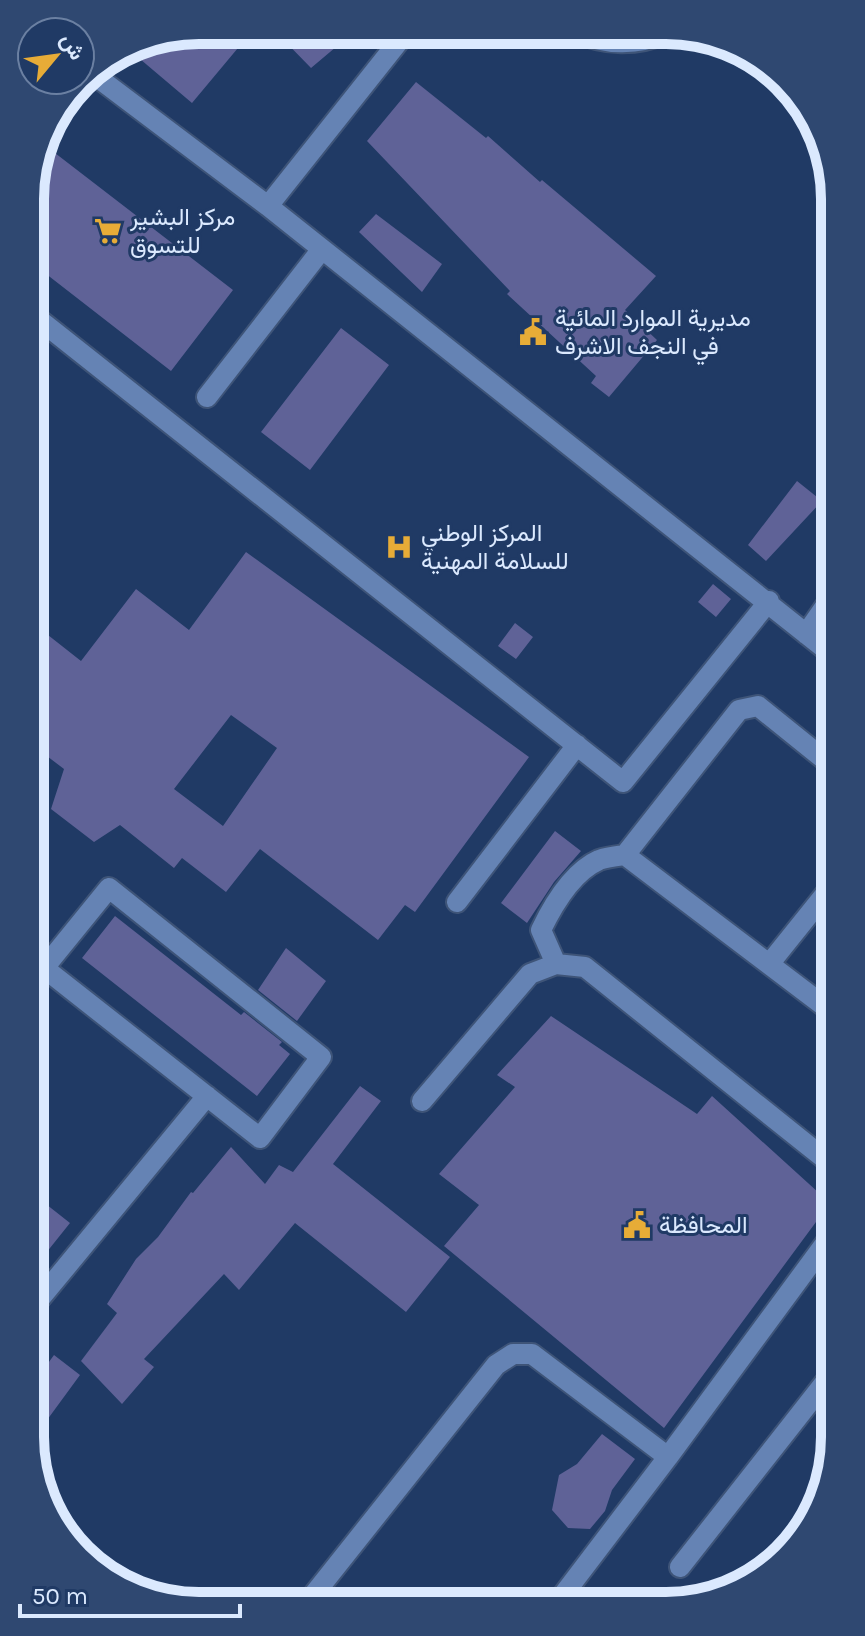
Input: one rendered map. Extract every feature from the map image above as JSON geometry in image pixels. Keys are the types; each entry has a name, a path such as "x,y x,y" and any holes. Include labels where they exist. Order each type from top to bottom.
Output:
{"street":[{"path":"268,206 392,44"},
{"path":"101,80 268,206 769,601 821,646"},
{"path":"207,397 322,249"},
{"path":"44,323 623,782 769,601"},
{"path":"806,634 821,612"},
{"path":"556,964 541,930 553,905 584,870 600,860 625,855 739,710 758,706 821,757"},
{"path":"457,902 577,745"},
{"path":"625,855 821,1003"},
{"path":"109,888 321,1057 260,1138 207,1096 44,968 109,888"},
{"path":"770,963 821,899"},
{"path":"422,1101 530,974 556,964 585,967 821,1156"},
{"path":"44,1294 207,1096"},
{"path":"565,1592 821,1249"},
{"path":"316,1592 496,1365 513,1354 532,1354 668,1457"},
{"path":"680,1567 821,1388"}],"building":[{"path":"241,44 192,103 138,57 179,45"},
{"path":"288,44 340,44 311,68"},
{"path":"416,82 486,138 488,136 656,276 625,310 657,340 609,397 591,383 596,376 507,294 510,291 367,141"},
{"path":"52,150 233,290 171,371 44,272 45,179"},
{"path":"376,214 442,264 422,292 359,232"},
{"path":"341,328 389,365 310,470 261,432"},
{"path":"797,481 821,500 766,561 748,545"},
{"path":"246,552 529,757 415,912 405,905 378,940 260,849 226,892 182,858 174,868 120,825 94,842 51,809 64,769 44,754 44,632 81,661 136,589 189,630","holes":["231,715 277,748 223,826 174,789"]},
{"path":"713,584 731,599 716,617 698,602"},
{"path":"515,623 533,637 516,659 498,646"},
{"path":"555,831 581,851 554,882 527,923 501,903"},
{"path":"115,916 241,1015 244,1012 282,1042 279,1045 290,1054 257,1096 82,958"},
{"path":"286,948 326,981 297,1021 258,990"},
{"name":"المحافظة","path":"551,1016 697,1114 712,1096 821,1195 821,1215 664,1428 444,1246 479,1205 439,1174 515,1087 497,1075"},
{"path":"360,1086 381,1101 333,1164 450,1257 406,1312 295,1223 239,1290 224,1274 144,1359 154,1367 122,1404 81,1361 117,1313 107,1304 136,1259 158,1237 191,1192 231,1147 265,1184 279,1165 293,1172"},
{"path":"44,1203 70,1223 44,1256"},
{"path":"54,1355 80,1375 44,1424 44,1369"},
{"path":"602,1434 635,1459 612,1490 605,1511 590,1529 568,1528 552,1510 559,1475 577,1464"}],"place":[{"name":"مركز البشير للتسوق","path":"108,231"},
{"name":"مديرية الموارد المائية في النجف الاشرف","path":"533,332"},
{"name":"المركز الوطني للسلامة المهنية","path":"399,547"},
{"name":"المحافظة","path":"637,1225"}]}
